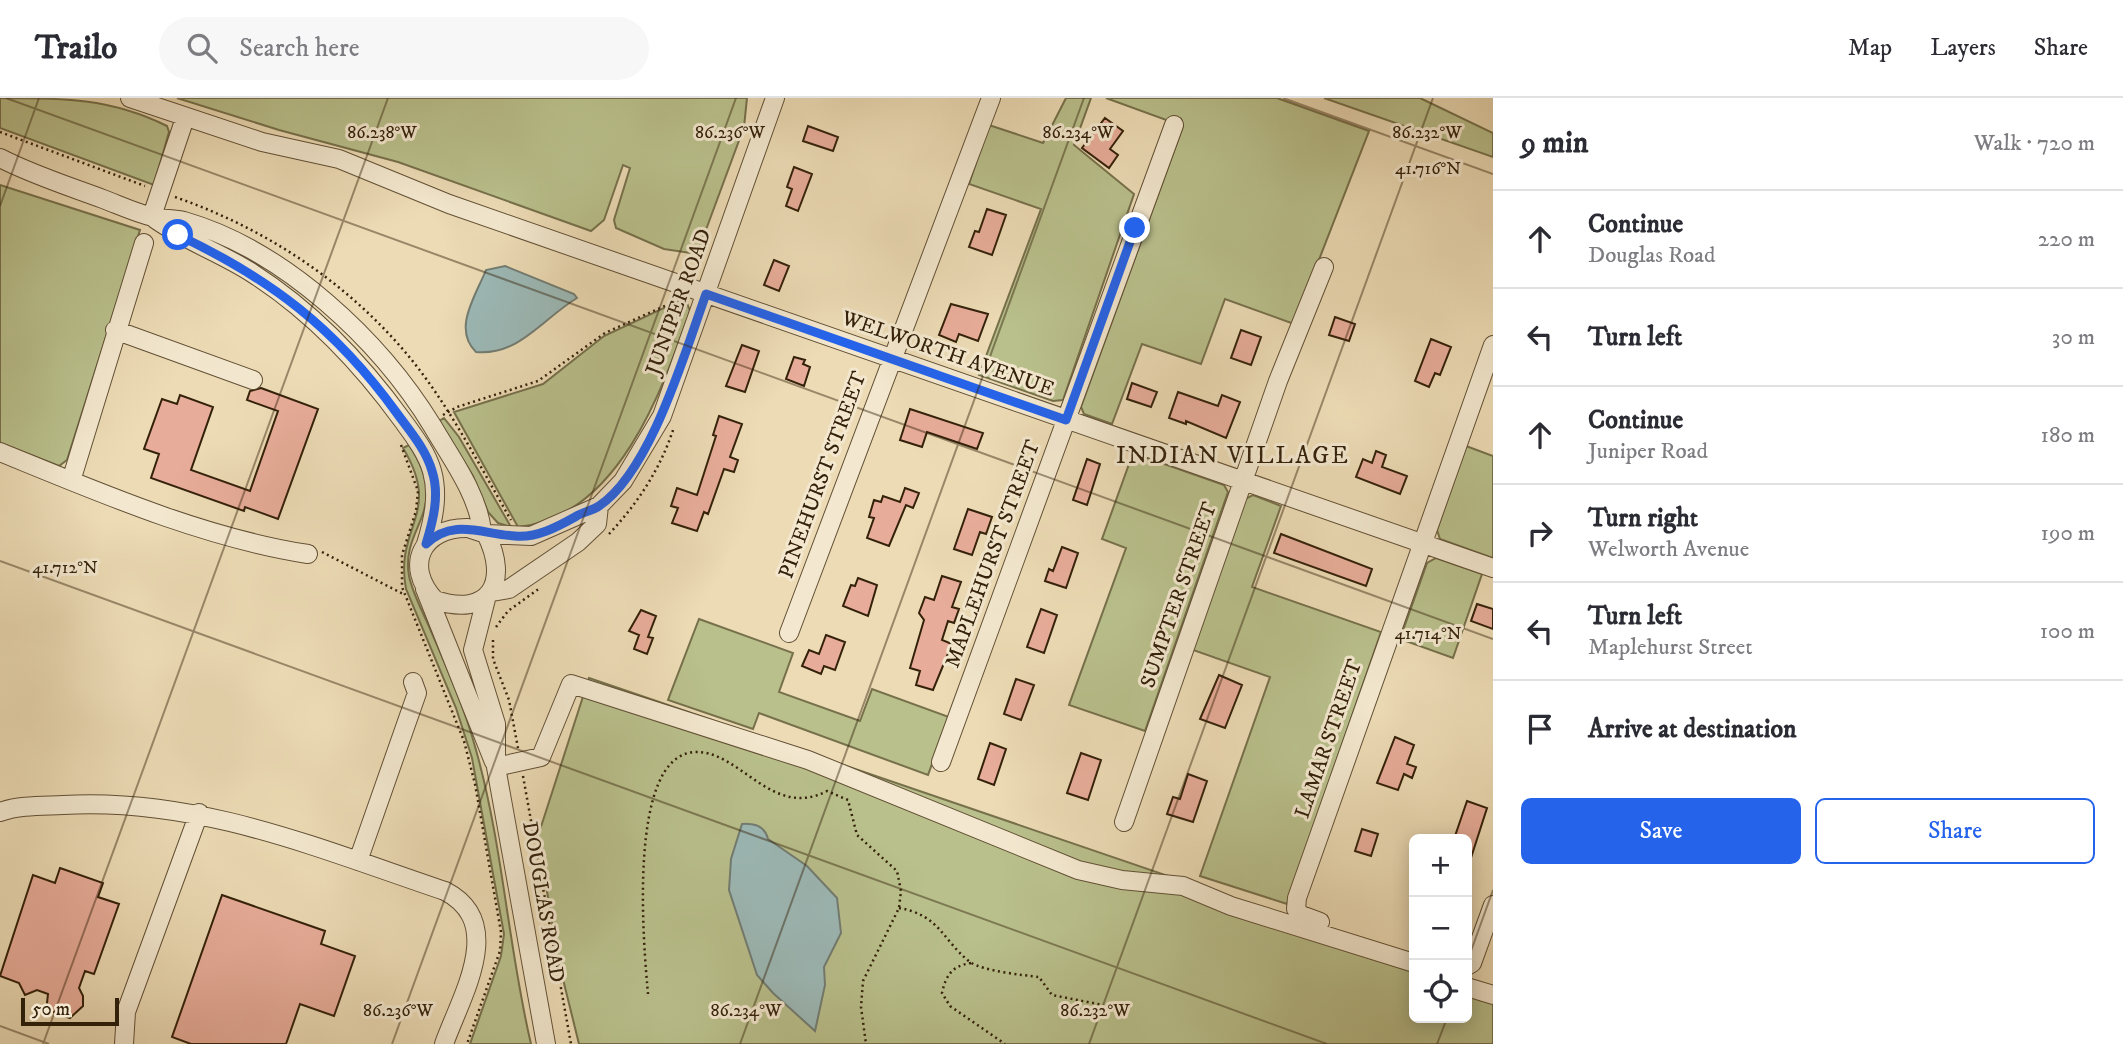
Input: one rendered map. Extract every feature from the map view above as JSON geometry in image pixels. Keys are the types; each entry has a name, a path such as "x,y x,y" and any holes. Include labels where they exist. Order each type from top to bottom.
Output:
{"street":[{"name":"WELWORTH AVENUE","path":"130,98 262,142 339,159 449,204 1493,568"},
{"name":"JUNIPER ROAD","path":"484,533 531,536 599,506 623,481 649,443 662,416 775,98"},
{"name":"PINEHURST STREET","path":"789,633 991,98"},
{"path":"152,216 185,118"},
{"name":"MAPLEHURST STREET","path":"941,762 1174,125"},
{"path":"0,158 26,171"},
{"path":"0,165 26,171 152,216 183,221 252,251 291,276 348,323 373,347 417,401 465,483 484,533 496,553 498,568 489,596 466,605 449,604 435,600 425,589 419,567 435,506 432,471 407,428 360,366 312,318 279,292 250,272 178,235 152,216"},
{"path":"71,481 115,330 144,243"},
{"name":"SUMPTER STREET","path":"1124,822 1243,480 1324,267"},
{"path":"115,330 253,380"},
{"name":"LAMAR STREET","path":"1409,953 1301,915 1296,909 1493,345"},
{"path":"0,452 71,481 221,535 262,547 308,554"},
{"name":"JUNIPER ROAD","path":"489,596 509,589 578,542 597,524 599,506"},
{"path":"426,544 445,530 468,528 484,533"},
{"name":"DOUGLAS ROAD","path":"425,589 496,767"},
{"name":"DOUGLAS ROAD","path":"489,596 473,650 496,723 496,767 546,1044"},
{"path":"358,861 418,693 413,682"},
{"path":"496,767 536,760 546,752 571,684 808,761 1078,870 1122,880 1183,886 1231,906 1409,961"},
{"path":"0,801 18,808"},
{"path":"0,812 18,808 141,805 199,813 358,861 446,891 457,897 471,913 478,939 475,957 444,1044"},
{"path":"124,1044 126,1012 199,813"},
{"path":"1472,958 1493,905"},
{"path":"1472,989 1493,995"}],"path":[{"path":"448,412 538,381 605,332 682,298 686,287"},
{"path":"401,450 413,470 418,491 416,511 402,555 401,577 405,595 448,695 467,754 501,932 500,951 467,1044"},
{"path":"308,554 328,554 405,595"},
{"path":"545,584 509,611 497,624 493,635 493,659 509,700 571,1044"},
{"path":"648,994 641,912 646,838 653,799 665,772 678,758 695,752 713,755 764,787 786,795 810,800 827,792 848,800 857,835 897,872 901,891 899,908 863,981 861,1007 866,1044"},
{"path":"899,908 919,911 948,935 971,963"},
{"path":"1005,1044 950,1006 942,993 946,977 958,965 971,963 1039,977 1052,995 1103,1005"}],"green space":[{"path":"0,98 65,99 106,105 167,126 169,132 154,185 0,128"},
{"path":"177,98 747,98 744,127 697,254 664,249 616,228 614,220 630,168 623,165 604,220 591,231 398,162 279,130"},
{"path":"1066,98 1091,98 1074,145 1134,194 1063,400 1053,401 979,375 1041,209 969,184 989,125 1043,143"},
{"path":"1106,98 1277,98 1369,131 1294,324 1225,299 1201,364 1142,344 1112,424 1084,414 1081,407 1183,126"},
{"path":"1324,98 1420,98 1493,133 1493,157"},
{"path":"0,185 140,230 67,460 59,466 0,443"},
{"path":"685,298 690,311 679,343 650,412 631,445 609,475 583,500 553,518 518,527 454,412 543,384 604,336"},
{"path":"444,418 459,437 511,527 498,523 488,512 473,476 439,421"},
{"path":"409,445 421,467 426,486 426,502 411,543 409,576 456,690 476,750 493,823 516,971 531,1044 470,1044 501,956 504,934 472,758 456,708 406,589 406,550 415,520 419,489 414,470 403,448"},
{"path":"1466,446 1493,456 1493,558 1440,539 1437,530"},
{"path":"1133,453 1224,485 1228,492 1145,731 1069,705 1126,548 1102,539"},
{"path":"1253,495 1281,506 1252,587 1381,632 1287,904 1200,876 1270,677 1193,650 1245,499"},
{"path":"1436,558 1482,574 1453,658 1400,639 1427,563"},
{"path":"699,619 793,653 779,692 860,721 872,689 949,717 928,775 759,713 753,729 668,700"},
{"path":"589,678 1409,958 1409,1023 1472,1023 1472,980 1493,987 1493,1044 579,1044 558,959 538,836"}],"water":[{"path":"505,266 574,294 577,298 518,342 491,352 476,352 466,333 468,312 486,270"},
{"path":"742,824 762,828 768,839 807,866 837,898 841,933 824,967 825,985 815,1031 757,975 729,890 731,859"}],"building":[{"path":"1105,118 1123,131 1110,149 1118,155 1109,168 1082,148"},
{"path":"808,126 838,137 833,151 803,141"},
{"path":"794,167 812,174 798,211 786,206 792,189 787,187"},
{"path":"987,209 1006,215 992,255 969,247 975,231 979,232"},
{"path":"774,260 789,266 779,291 764,285"},
{"path":"951,304 988,314 978,341 959,334 956,342 939,335"},
{"path":"1335,317 1355,324 1349,341 1329,335"},
{"path":"1241,330 1261,337 1251,365 1231,358"},
{"path":"1431,339 1451,347 1440,375 1435,373 1429,387 1415,381"},
{"path":"742,345 759,351 745,392 726,386"},
{"path":"794,357 805,360 803,364 810,367 804,386 786,379"},
{"path":"1132,383 1157,392 1151,407 1127,399"},
{"path":"261,388 318,409 278,519 245,507 244,511 151,478 159,454 144,449 162,399 177,404 180,395 213,407 191,470 250,491 278,411 247,400 250,391"},
{"path":"1178,392 1218,406 1222,395 1240,402 1226,438 1186,421 1186,424 1169,418"},
{"path":"910,409 983,433 977,449 927,432 922,447 900,440"},
{"path":"719,416 742,424 730,457 738,460 734,472 724,469 708,514 704,512 697,531 672,523 678,508 671,506 677,488 697,495 716,436 713,435"},
{"path":"1376,451 1386,455 1382,467 1407,476 1400,494 1356,477 1363,459 1372,463"},
{"path":"1087,459 1100,464 1087,505 1073,500"},
{"path":"905,488 919,493 913,508 906,505 889,546 867,538 874,518 869,517 874,500 881,502 883,496 900,502"},
{"path":"968,509 992,517 986,534 980,532 972,555 954,549"},
{"path":"1281,534 1372,569 1366,586 1274,553"},
{"path":"1062,547 1078,553 1066,588 1045,581 1049,569 1053,571"},
{"path":"942,576 961,582 952,607 959,609 954,623 948,621 942,640 952,644 933,690 916,685 920,671 910,668 924,620 919,613 925,597 934,600"},
{"path":"858,578 877,585 868,616 843,606 851,585 855,586"},
{"path":"1477,604 1493,609 1493,629 1471,621"},
{"path":"1041,609 1057,615 1044,653 1027,647"},
{"path":"641,610 656,616 648,637 653,638 647,654 634,649 639,635 629,631"},
{"path":"826,635 845,642 835,670 824,666 821,674 802,666 809,650 819,654"},
{"path":"1219,675 1242,685 1225,728 1200,719"},
{"path":"1016,679 1034,685 1021,720 1004,714"},
{"path":"1395,737 1414,745 1407,764 1416,767 1412,778 1404,774 1398,790 1377,783"},
{"path":"990,743 1006,749 994,785 978,779"},
{"path":"1081,753 1101,760 1088,800 1067,793"},
{"path":"1188,774 1207,781 1193,822 1167,814 1173,797 1180,799"},
{"path":"1467,801 1487,808 1472,855 1472,834 1456,834"},
{"path":"1362,829 1378,834 1371,856 1355,851"},
{"path":"60,868 103,883 98,897 119,904 94,974 85,971 79,988 83,996 83,1006 70,1018 53,1012 47,1003 48,994 37,990 25,995 19,983 0,976 33,875 55,883"},
{"path":"222,895 325,931 321,944 355,956 334,1016 300,1004 286,1044 191,1044 172,1037"}],"district":[{"name":"INDIAN VILLAGE","path":"1233,456"}],"route":[{"path":"178,235 250,272 279,292 312,318 360,366 407,428 426,456 432,471 435,506 426,544 445,530 457,528 468,528 486,534 531,536 557,527 580,513 599,506 623,481 649,443 662,416 706,294 1066,420 1135,228"}]}
